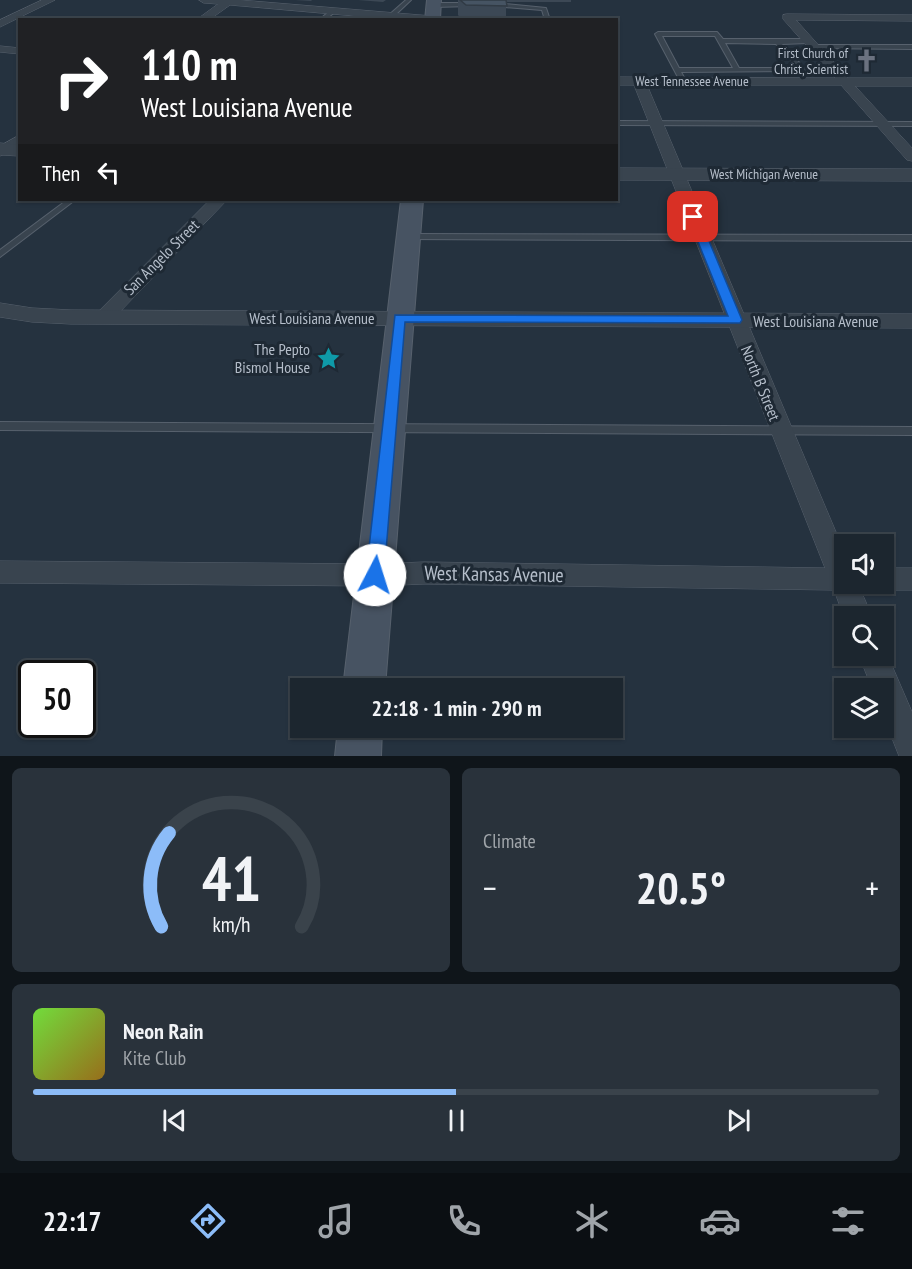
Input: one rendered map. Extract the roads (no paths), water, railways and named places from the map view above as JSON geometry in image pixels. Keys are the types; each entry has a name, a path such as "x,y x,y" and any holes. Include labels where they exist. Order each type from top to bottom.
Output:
{"main road":[{"path":"365,678 412,201"},
{"path":"358,756 359,738"}],"street":[{"path":"0,24 50,0"},
{"path":"204,0 391,16 433,11"},
{"path":"204,18 230,1"},
{"path":"912,18 787,17 912,157"},
{"path":"0,49 18,51"},
{"name":"West Tennessee Avenue","path":"618,81 639,81 680,75 844,82 912,82"},
{"name":"North B Street","path":"639,81 834,555"},
{"name":"West Michigan Avenue","path":"618,174 912,175"},
{"name":"San Angelo Street","path":"105,316 218,201"},
{"name":"West Louisiana Avenue","path":"0,310 46,316 912,321"},
{"name":"West Kansas Avenue","path":"0,572 375,575 424,573 834,579"},
{"path":"894,579 912,579"},
{"path":"878,666 912,750"}],"lane":[{"path":"391,16 408,0"},
{"path":"433,11 479,5"},
{"path":"495,5 544,9 547,18"},
{"path":"324,18 333,11"},
{"path":"737,70 717,34 658,34 680,75 737,70 802,70 778,42"},
{"path":"721,41 912,47"},
{"path":"618,123 912,124"},
{"path":"0,255 70,201"},
{"path":"408,237 912,238"},
{"path":"0,426 912,431"}],"place":[{"name":"First Church of Christ, Scientist","path":"866,61"},
{"name":"The Pepto Bismol House","path":"328,358"}]}
